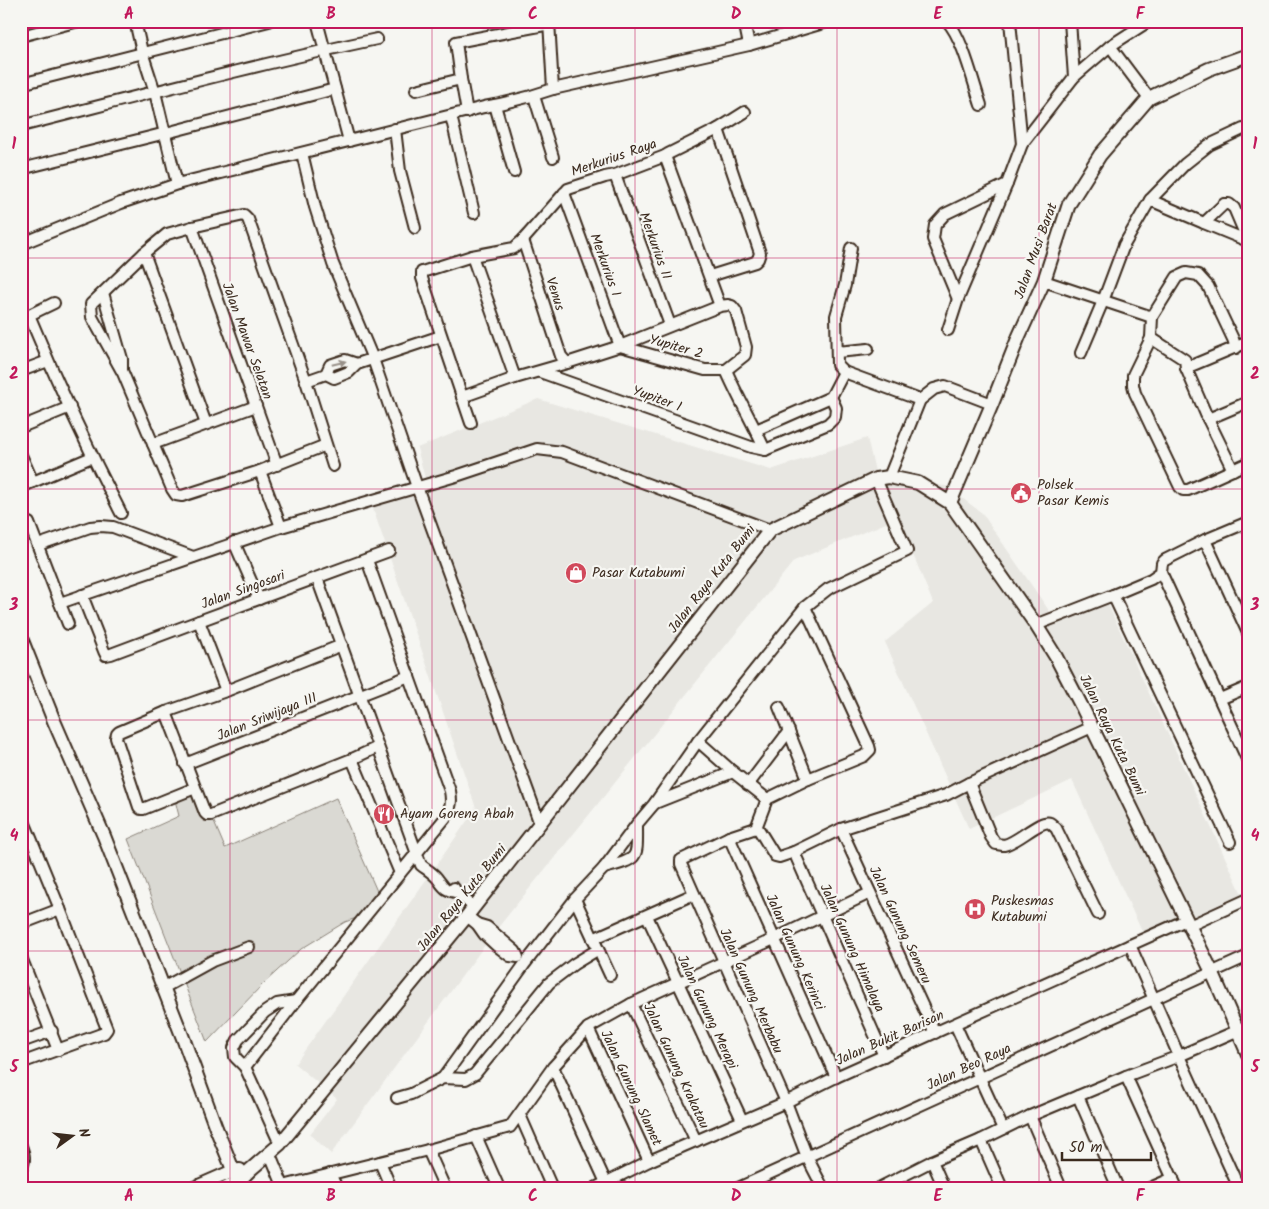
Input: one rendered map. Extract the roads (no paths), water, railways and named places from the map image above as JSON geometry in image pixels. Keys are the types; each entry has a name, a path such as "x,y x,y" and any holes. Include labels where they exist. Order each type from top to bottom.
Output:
{"street":[{"path":"21,36 79,21"},
{"path":"135,21 142,52 166,133 177,184"},
{"path":"21,84 269,21"},
{"path":"317,21 349,141"},
{"path":"744,21 749,45"},
{"path":"21,231 23,243 121,203 177,184 534,96 552,89 749,45 830,21"},
{"path":"947,21 952,26 962,50 981,106"},
{"path":"1010,21 1022,144"},
{"path":"1070,21 1074,77"},
{"path":"948,330 958,299 1022,144 1074,77 1110,46 1148,21"},
{"path":"467,112 456,42 549,23 552,89"},
{"path":"21,126 325,50 377,39"},
{"path":"1110,46 1149,98"},
{"name":"Jalan Musi Barat","path":"950,503 992,404 1018,336 1044,281 1069,204 1100,155 1149,98 1209,69 1248,55"},
{"path":"416,90 461,79"},
{"path":"21,169 335,89"},
{"path":"534,96 553,157"},
{"path":"496,105 514,172"},
{"name":"Merkurius Raya","path":"441,336 422,278 422,272 472,256 514,248 568,189 615,175 665,156 718,129 745,112"},
{"path":"451,116 474,213"},
{"path":"394,129 400,171 415,228"},
{"path":"710,276 755,262 760,253 718,129"},
{"path":"1081,353 1124,244 1150,200 1185,164 1209,145 1244,129"},
{"path":"302,153 314,207 333,264 373,359 417,487 540,824"},
{"path":"665,156 720,306"},
{"name":"Merkurius II","path":"615,175 670,325"},
{"path":"958,299 933,239 935,225 945,214 1007,184"},
{"name":"Merkurius I","path":"564,193 620,346"},
{"path":"1150,200 1204,223"},
{"path":"326,446 260,471 182,496 176,495 123,373 92,317 91,304 167,234 244,215 248,219 306,381 333,466"},
{"name":"Jalan Mawar Selatan","path":"192,227 277,465"},
{"name":"Venus","path":"523,240 564,360"},
{"path":"851,248 845,285 836,316 837,365 844,372 920,400"},
{"path":"144,254 206,424"},
{"path":"472,256 515,378"},
{"path":"1236,348 1208,286 1198,276 1186,273 1177,277 1152,317 1151,338 1133,375 1133,385 1183,490 1188,490 1248,462"},
{"path":"1044,281 1152,317"},
{"path":"103,293 122,359 123,373"},
{"path":"54,303 25,317 48,361 92,457 122,513"},
{"path":"462,397 515,378 540,372 564,360 620,346 720,306 728,305 732,306 736,311 746,347 745,355 726,370 732,386 765,450 828,424 836,417 836,408 831,398"},
{"path":"306,381 326,374 330,365 345,360 356,364 441,336 471,423"},
{"path":"1151,338 1185,360 1186,368 1208,419 1233,470"},
{"path":"1186,368 1248,342"},
{"name":"Yupiter 2","path":"620,346 706,370 726,370"},
{"path":"837,352 868,349"},
{"path":"21,372 48,361"},
{"name":"Yupiter 1","path":"540,372 751,447 765,450"},
{"path":"756,430 831,398 844,372"},
{"path":"443,1078 521,961 604,868 654,804 698,741 805,607 828,589 907,551 883,478 920,400 934,389 945,386 992,404"},
{"path":"1208,419 1248,402"},
{"path":"153,444 256,406"},
{"path":"21,427 70,407"},
{"path":"60,603 234,542 537,450 562,452 770,530"},
{"path":"21,455 33,482"},
{"path":"21,487 92,457"},
{"path":"260,471 281,527"},
{"name":"Jalan Raya Kuta Bumi","path":"237,1180 280,1144 473,916 540,824 770,530 883,478 918,483 950,503 1036,625 1056,657 1187,923 1242,1028 1248,1054"},
{"path":"1248,522 1205,540 1166,560 1162,563 1161,572 1248,761"},
{"path":"29,523 68,624"},
{"path":"38,545 90,527 101,526 113,527 193,557"},
{"path":"1205,540 1248,633"},
{"path":"234,542 259,599"},
{"name":"Jalan Singosari","path":"82,595 106,655 390,552"},
{"path":"244,1067 446,817 452,801 367,560"},
{"path":"1036,625 1151,579 1161,572"},
{"path":"317,578 421,865 437,878 440,884 448,890 456,892 473,916 515,952 521,961"},
{"path":"1113,595 1230,842"},
{"path":"756,828 767,799 808,779 864,756 870,750 805,607"},
{"path":"199,621 226,691"},
{"path":"21,638 54,722 104,836 237,1180"},
{"path":"195,788 141,809 116,738 117,734 166,712 342,646"},
{"name":"Jalan Sriwijaya III","path":"185,764 409,676"},
{"path":"1220,699 1248,687"},
{"path":"779,707 808,779"},
{"path":"166,712 185,764 207,815 352,759 378,747"},
{"path":"756,828 775,856 779,857 794,852 841,829 946,795 1092,728"},
{"path":"748,785 789,731"},
{"path":"698,741 748,785 767,799"},
{"path":"352,759 400,873"},
{"path":"654,804 733,772"},
{"path":"969,783 991,837 996,844 1003,845 1013,842 1046,822 1056,828 1098,914"},
{"path":"21,814 107,1029 104,1033 21,1063"},
{"path":"604,868 627,862 633,858 637,852 637,824"},
{"path":"729,837 756,828"},
{"name":"Jalan Gunung Semeru","path":"841,829 935,1033"},
{"name":"Jalan Gunung Merbabu","path":"729,837 681,860 680,864 786,1102 807,1157 824,1188"},
{"name":"Jalan Gunung Kerinci","path":"729,837 836,1077"},
{"name":"Jalan Gunung Himalaya","path":"794,852 884,1056"},
{"path":"593,939 647,916 694,892"},
{"path":"270,1154 283,1187 510,1127 553,1068 588,1028 631,1004 774,940 870,893"},
{"path":"575,899 610,975"},
{"name":"Jalan Bukit Barisan","path":"595,1188 608,1185 649,1161 786,1102 836,1077 1130,945 1247,901"},
{"path":"21,924 60,908"},
{"name":"Jalan Gunung Merapi","path":"647,916 742,1120"},
{"path":"1130,945 1178,1056 1240,1186"},
{"path":"163,988 212,961 249,947"},
{"path":"397,1098 410,1094 443,1078 466,1079 474,1074 549,982 598,950"},
{"path":"21,956 58,1050"},
{"name":"Jalan Beo Raya","path":"738,1188 1248,956"},
{"path":"280,1144 244,1067 235,1057 234,1048 238,1040 265,1012 276,1004 296,1001"},
{"name":"Jalan Gunung Krakatau","path":"631,1004 696,1141"},
{"path":"955,1024 1003,1129"},
{"name":"Jalan Gunung Slamet","path":"588,1028 649,1161"},
{"path":"885,1187 932,1161 1030,1116 1242,1028"},
{"path":"21,1042 52,1031"},
{"path":"553,1068 608,1185"},
{"path":"1126,1076 1177,1188"},
{"path":"1078,1096 1118,1188"},
{"path":"520,1115 552,1188"},
{"path":"1030,1116 1061,1188"},
{"path":"476,1136 499,1188"},
{"path":"981,1140 1002,1188"},
{"path":"21,1146 25,1157 22,1165"},
{"path":"428,1150 445,1188"},
{"path":"932,1161 944,1188"},
{"path":"380,1162 391,1188"},
{"path":"330,1174 337,1188"},
{"path":"1150,1188 1173,1178"},
{"path":"194,1188 237,1180"},
{"path":"226,1188 237,1180"}],"place":[{"name":"Polsek Pasar Kemis","path":"1021,493"},
{"name":"Pasar Kutabumi","path":"576,573"},
{"name":"Ayam Goreng Abah","path":"384,814"},
{"name":"Puskesmas Kutabumi","path":"975,909"}]}
